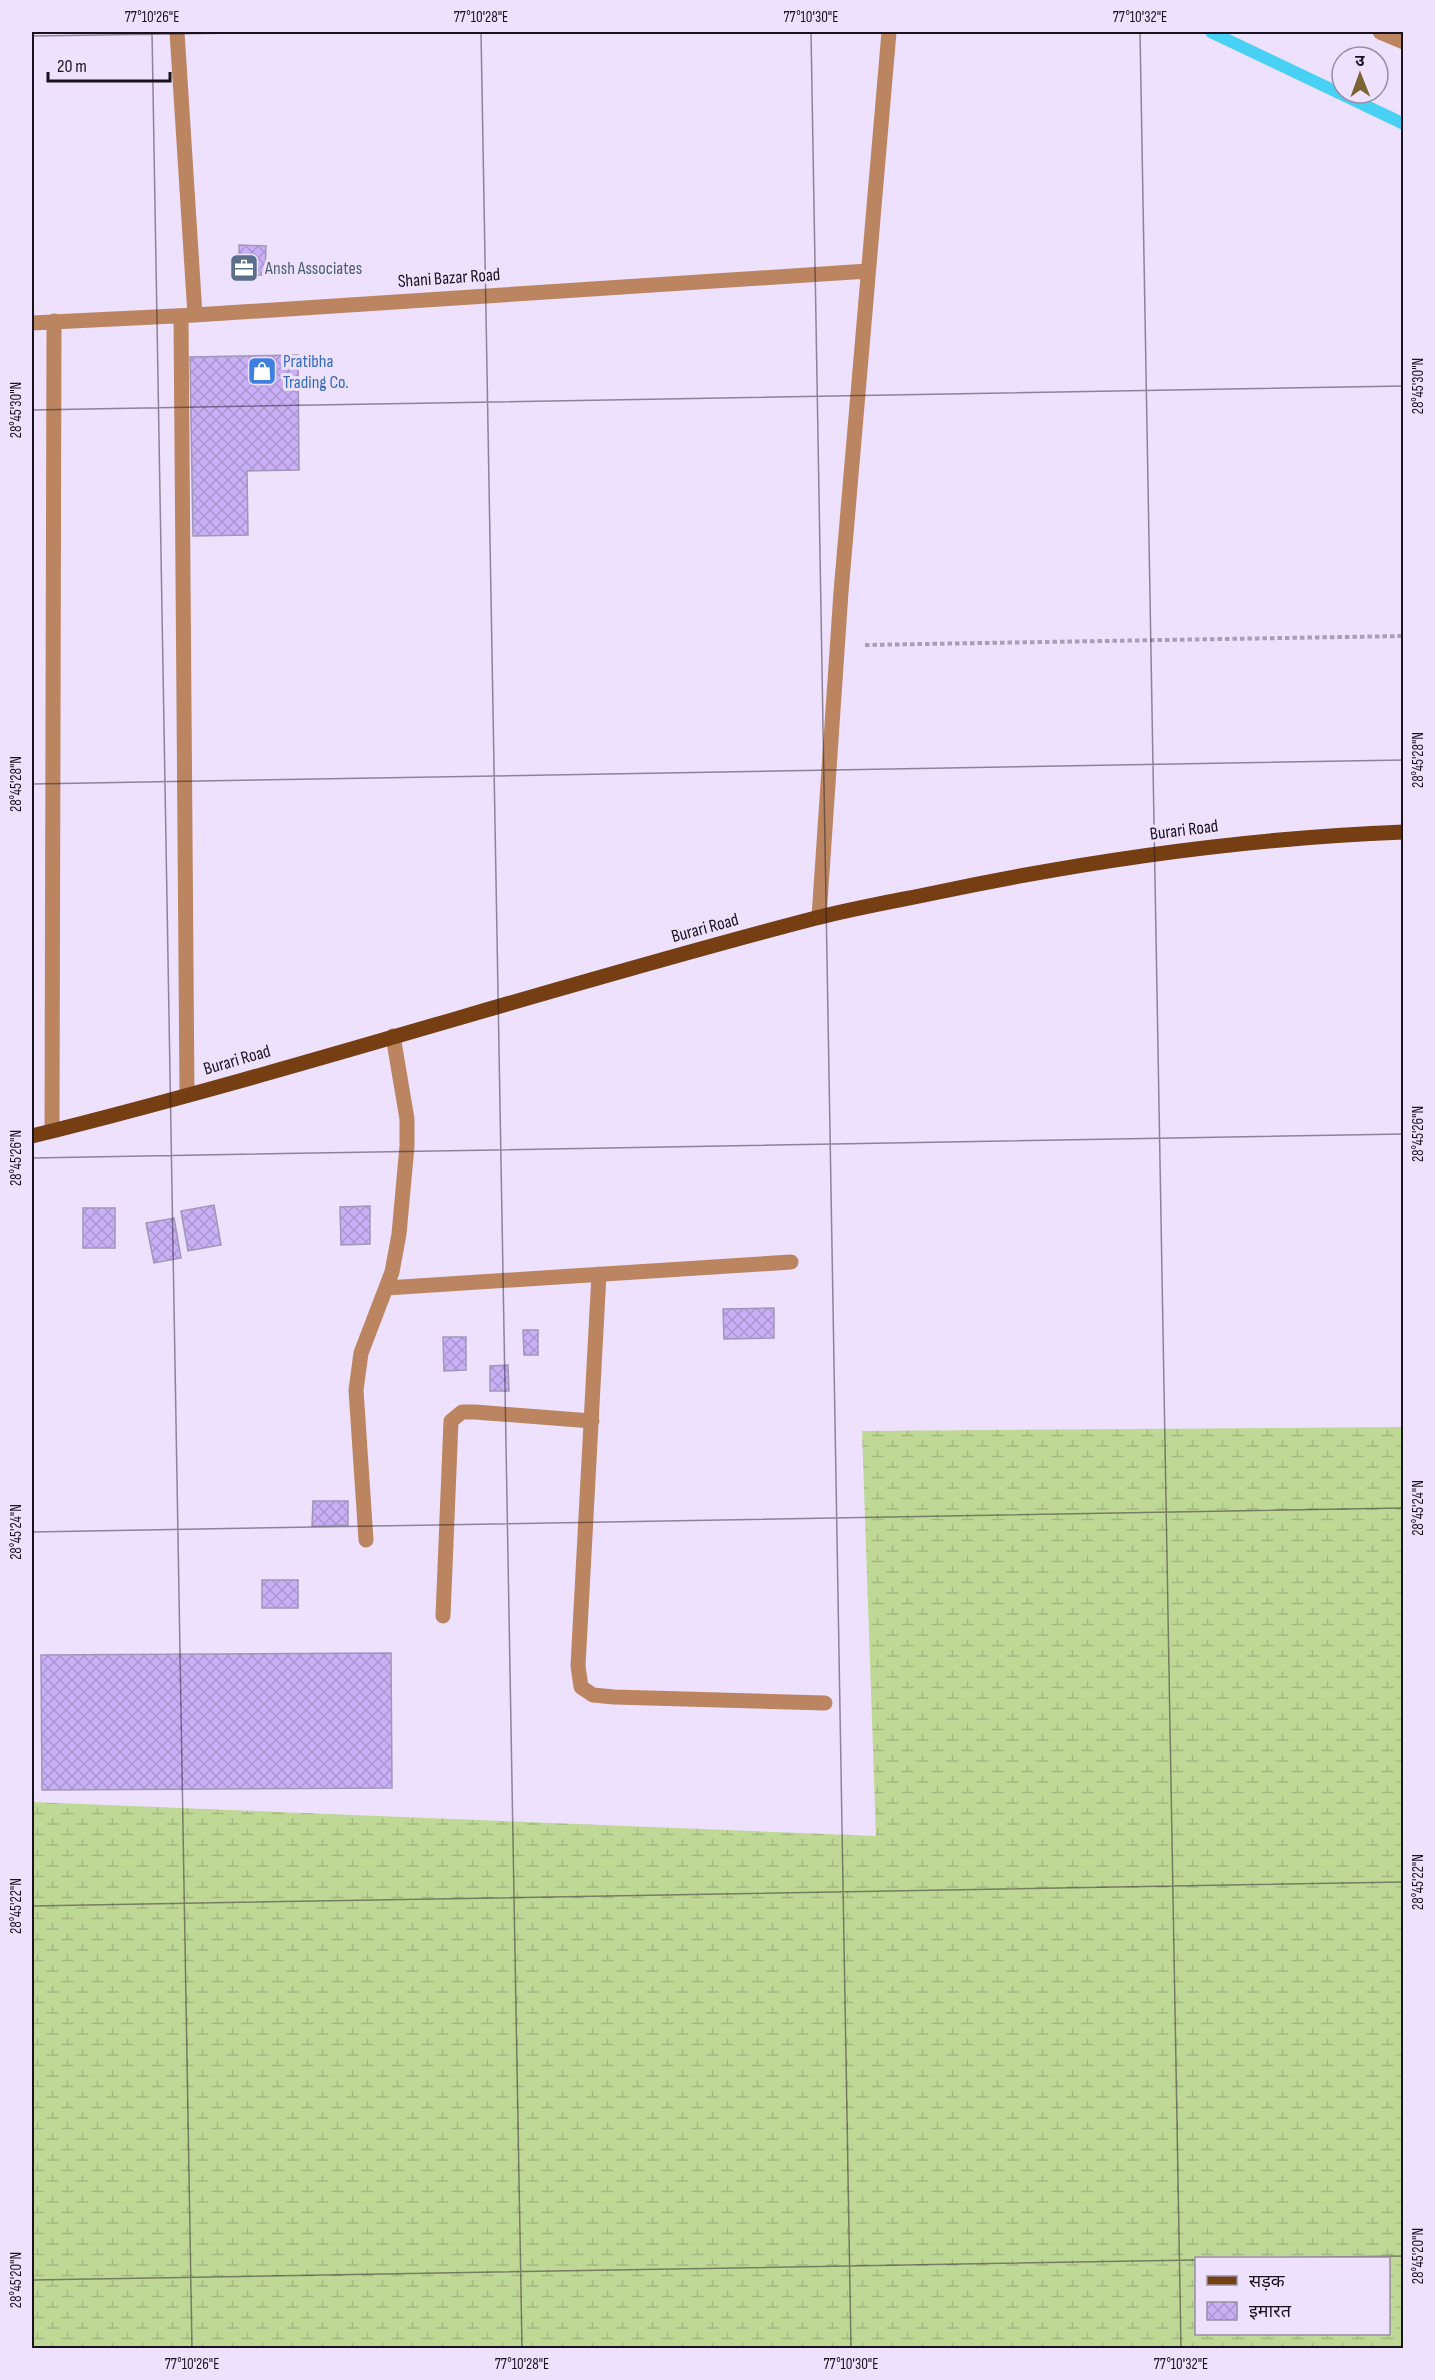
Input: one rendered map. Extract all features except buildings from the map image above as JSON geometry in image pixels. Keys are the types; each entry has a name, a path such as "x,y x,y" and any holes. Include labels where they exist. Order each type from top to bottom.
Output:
{"main road":[{"name":"Burari Road","path":"32,1136 187,1095 819,917 988,881 1162,850 1324,835 1404,832"}],"street":[{"path":"177,32 188,316 187,1095"},
{"path":"819,917 837,646 889,32"},
{"path":"1380,32 1404,42"},
{"name":"Shani Bazar Road","path":"32,322 188,316 868,271"},
{"path":"52,1130 54,321"},
{"path":"366,1540 356,1390 361,1353 386,1288 399,1234 407,1146 407,1119 393,1036"},
{"path":"386,1288 791,1262"},
{"path":"599,1274 578,1666 581,1687 593,1695 614,1697 825,1703"},
{"path":"443,1616 451,1421 462,1412 592,1420"}],"path":[{"path":"837,646 1404,636"}],"green space":[{"path":"1403,1427 1403,2348 32,2348 32,1802 876,1836 862,1431"}],"waterway":[{"path":"1211,32 1404,124"}],"place":[{"name":"Ansh Associates","path":"244,268"},
{"name":"Pratibha Trading Co.","path":"262,371"}]}
